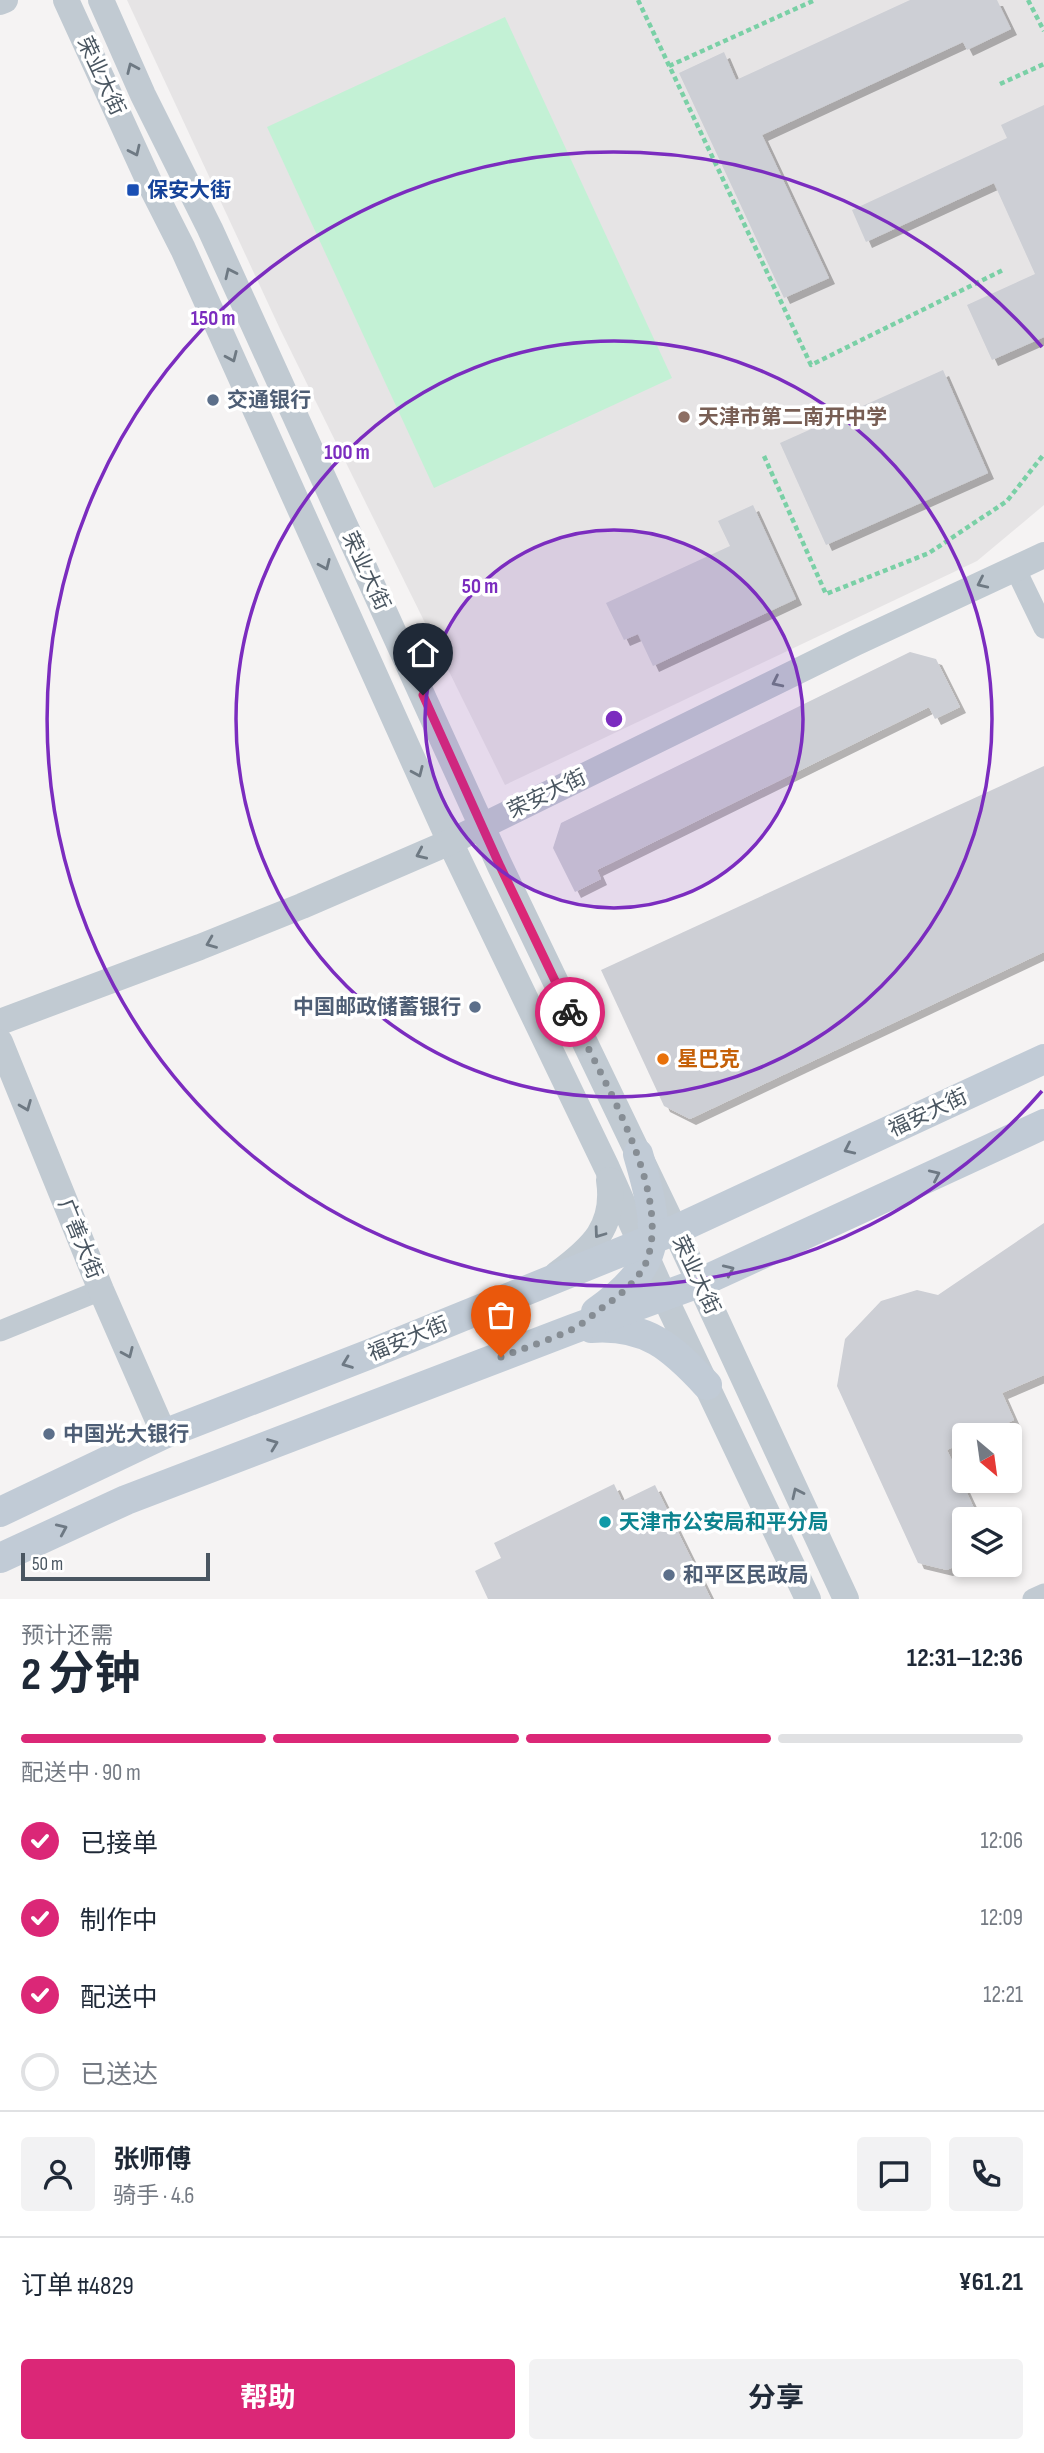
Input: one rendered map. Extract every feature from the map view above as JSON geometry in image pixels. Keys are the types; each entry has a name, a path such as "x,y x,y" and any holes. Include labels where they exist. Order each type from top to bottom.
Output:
{"main road":[{"name":"福安大街","path":"0,1558 127,1500 573,1329 661,1266 1044,1059"},
{"name":"福安大街","path":"0,1511 164,1434 547,1282 661,1266 1044,1124"},
{"path":"638,1154 651,1201 661,1266"},
{"path":"573,1329 601,1327 647,1334 684,1360 707,1385"}],"street":[{"name":"荣业大街","path":"66,0 183,249 450,842 607,1168 661,1266 707,1385 808,1599"},
{"name":"荣业大街","path":"101,0 143,95 216,242 482,826 638,1154"},
{"name":"荣安大街","path":"0,1022 226,937 450,842 855,643 1044,555"},
{"path":"1015,568 1044,628"},
{"name":"广善大街","path":"0,1042 101,1290 164,1434"},
{"path":"547,1282 599,1236 606,1223 610,1208 607,1168"},
{"path":"661,1266 704,1318 738,1366 846,1599"},
{"path":"0,1331 101,1290"},
{"path":"1033,1599 1044,1594"}],"path":[{"path":"638,0 811,365 1004,269"},
{"path":"669,66 815,0"},
{"path":"1028,0 1044,31"},
{"path":"1000,84 1044,64"},
{"path":"764,456 827,594 929,553 1007,501 1044,454"}],"shaded area":[{"name":"天津市第二南开中学","path":"127,0 1044,0 1044,505 977,561 505,785 280,329"}],"green space":[{"path":"505,17 672,378 434,488 267,127"}],"building":[{"path":"910,0 997,0 1011,29 967,50 963,42 762,135 829,278 784,298 679,73 724,52 736,80"},
{"path":"1044,105 1044,337 992,360 967,305 1035,274 994,183 866,242 852,210 1007,138 1001,125"},
{"path":"943,370 988,473 826,545 780,443"},
{"path":"753,505 796,599 653,666 638,634 624,640 606,603 730,546 718,521"},
{"path":"910,652 936,659 960,707 935,719 929,707 597,870 601,879 575,892 553,848 561,823"},
{"path":"1044,766 1044,952 690,1119 664,1106 601,970"},
{"path":"1044,1223 1044,1375 1002,1393 1014,1420 1007,1423 952,1423 952,1448 947,1450 952,1461 952,1493 967,1493 973,1507 952,1507 952,1568 947,1570 918,1563 837,1386 845,1339 881,1301 917,1290 938,1295"},
{"name":"天津市公安局和平分局","path":"614,1484 622,1501 655,1485 711,1599 488,1599 475,1571 501,1558 494,1543"}],"way so far":[{"path":"501,1357 573,1329 613,1300 628,1287 648,1260 653,1239 651,1201 638,1154 570,1012"}],"place":[{"name":"保安大街","path":"133,190"},
{"name":"交通银行","path":"213,400"},
{"name":"天津市第二南开中学","path":"684,417"},
{"name":"中国邮政储蓄银行","path":"475,1007"},
{"name":"星巴克","path":"663,1059"},
{"name":"中国光大银行","path":"49,1434"},
{"name":"天津市公安局和平分局","path":"605,1522"},
{"name":"和平区民政局","path":"669,1575"}],"route":[{"path":"423,695 570,1012"}]}
